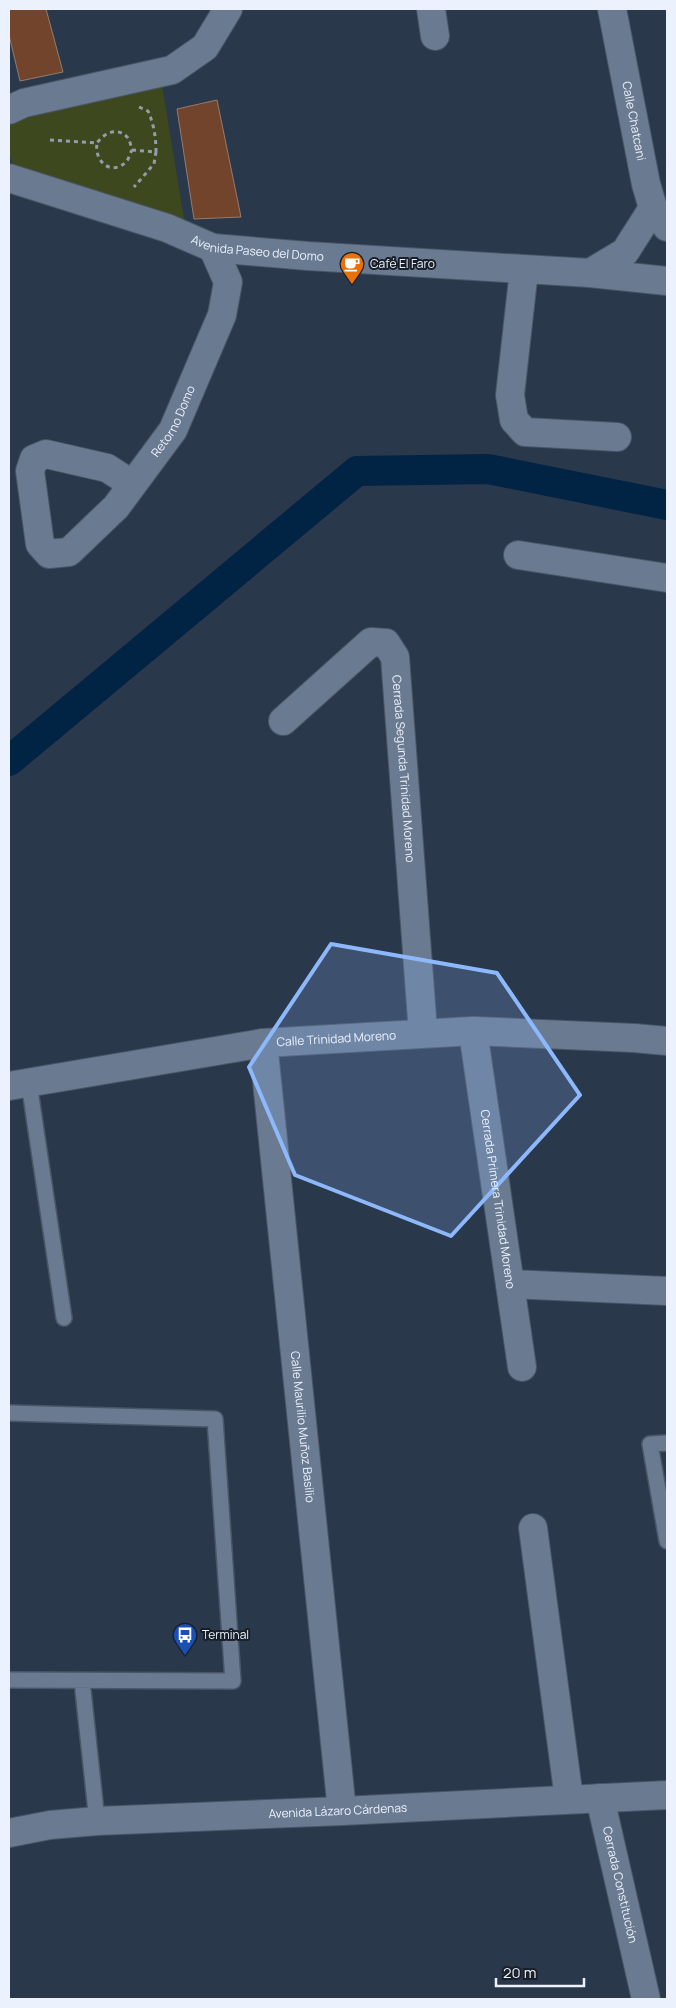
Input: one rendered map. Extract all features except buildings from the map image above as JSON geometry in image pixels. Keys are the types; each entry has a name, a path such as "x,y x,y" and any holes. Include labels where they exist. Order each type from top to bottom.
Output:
{"street":[{"path":"431,9 435,36"},
{"name":"Calle Chatcani","path":"612,9 646,184 660,218"},
{"path":"9,110 24,103 172,70 204,47 219,13"},
{"name":"Avenida Paseo del Domo","path":"9,178 167,228 213,248 590,273 667,281"},
{"path":"590,273 625,252 660,218"},
{"name":"Retorno Domo","path":"130,488 121,477 107,468 46,454 34,459 30,471 40,544 49,554 69,552 116,507 173,430 222,315 228,282 213,248"},
{"path":"524,270 510,395 514,420 525,432 617,437"},
{"path":"518,555 667,578"},
{"name":"Cerrada Segunda Trinidad Moreno","path":"283,721 371,642 386,643 395,657 423,1032"},
{"name":"Calle Trinidad Moreno","path":"19,1085 263,1043 423,1032 473,1031 634,1038 667,1042"},
{"name":"Cerrada Primera Trinidad Moreno","path":"473,1031 522,1367"},
{"name":"Calle Maurilio Muñoz Basilio","path":"263,1043 342,1811"},
{"path":"510,1284 667,1290"},
{"path":"533,1528 569,1799"},
{"name":"Avenida Lázaro Cárdenas","path":"9,1833 50,1825 97,1821 667,1795"},
{"name":"Cerrada Constitución","path":"600,1798 644,1998"}],"lane":[{"path":"19,1085 64,1318"},
{"path":"9,1413 215,1419 233,1681 9,1680"},
{"path":"667,1443 650,1444 667,1541"},
{"path":"82,1681 97,1821"}],"path":[{"path":"132,188 154,164 156,152 156,136 153,123 148,111 139,107"},
{"path":"111,132 120,132 128,138 132,150 127,161 118,167 108,167 100,161 96,150 97,143 102,136 111,132"},
{"path":"50,140 97,143"},
{"path":"132,150 156,152"}],"highlighted area":[{"path":"331,944 497,973 580,1095 451,1236 295,1175 249,1067"}],"green space":[{"path":"160,73 187,237 13,165 9,153 10,121"}],"waterway":[{"path":"9,761 357,471 488,469 667,505"}],"place":[{"name":"Café El Faro","path":"352,285"},
{"name":"Terminal","path":"185,1656"}]}
